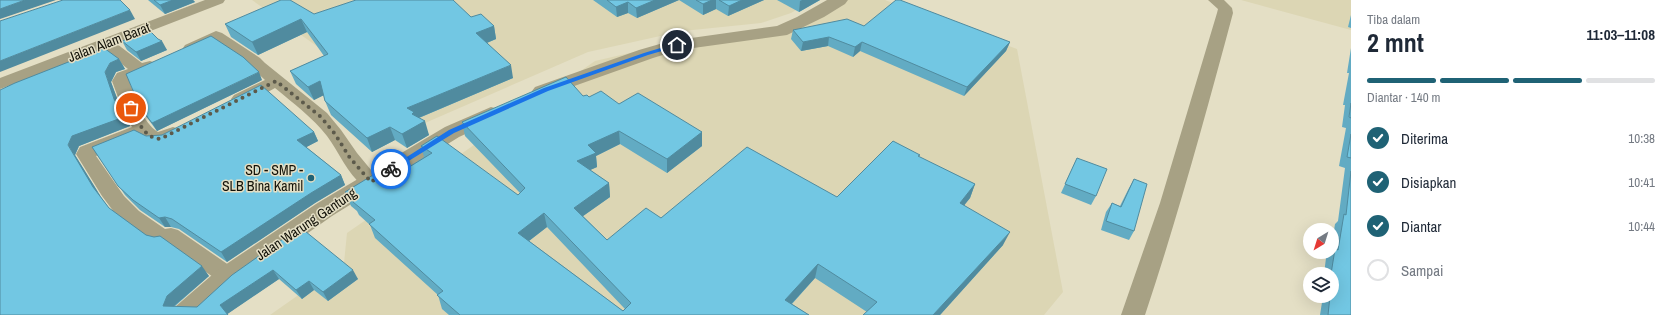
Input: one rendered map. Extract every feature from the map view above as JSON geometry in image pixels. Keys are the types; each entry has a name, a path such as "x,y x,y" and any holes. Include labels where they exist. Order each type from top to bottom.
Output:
{"street":[{"name":"Jalan Alam Barat","path":"0,84 215,0"},
{"name":"Jalan Warung Gantung","path":"185,315 228,276 324,210 452,132 546,90 638,56 677,45 781,30 794,26 816,15 839,0"},
{"path":"1133,315 1201,98 1225,13 1225,8 1223,5 1215,0"},
{"path":"187,125 160,139 152,138 143,130 131,108 120,81 123,77 223,33 259,67 321,117 335,134 350,158 371,182"},
{"path":"106,43 140,70"},
{"path":"228,105 276,81"},
{"path":"143,130 85,154 119,206 133,219 137,220 161,237 171,236 228,276"}],"shaded area":[{"path":"252,0 812,0 791,13 761,23 683,31 588,52 425,123"},
{"path":"838,0 885,0 1017,49 1063,292 1044,315 270,315 344,263 347,233 595,61 686,40 763,33"},
{"path":"1241,0 1351,0 1351,30"}],"building":[{"path":"0,0 25,0 0,9"},
{"path":"63,0 120,0 130,10 0,61 0,21"},
{"path":"154,0 173,0 160,5"},
{"path":"281,0 290,0 314,14 356,0 453,0 471,17 481,14 494,26 476,33 511,65 407,108 414,112 412,114 425,121 402,134 390,127 367,138 325,101 320,81 308,87 290,71 328,54 301,19 252,42 225,24"},
{"path":"607,0 655,0 636,8 628,2 616,7"},
{"path":"696,0 712,0 703,4"},
{"path":"719,0 742,0 729,6"},
{"path":"896,0 900,0 1010,42 967,87 862,42 855,47 829,37 803,42 793,30 847,19 864,26"},
{"path":"149,30 162,41 136,52 122,41"},
{"path":"211,36 243,57 259,72 152,123 140,107 126,74"},
{"path":"104,48 119,59 110,63 105,72 114,99 124,117 72,136 68,145 93,187 109,208 146,235 154,237 160,236 202,266 167,296 163,306 197,307 232,275 300,227 353,270 323,292 309,281 296,290 273,270 220,305 228,315 0,315 0,90"},
{"path":"566,77 583,96 587,95 589,97 601,91 619,104 638,93 702,132 667,159 619,131 588,145 596,153 577,161 609,183 574,208 607,240 646,208 661,218 747,147 837,197 893,141 920,155 918,156 975,184 960,203 1010,232 933,315 863,315 877,302 818,264 785,300 809,315 460,315 437,295 443,291 369,224 375,220 353,202 354,201 345,192 378,172 388,180 432,153 421,146 437,136 518,195 525,188 462,122","holes":["544,213 631,303 623,311 518,233"]},
{"path":"261,85 314,132 297,140 341,175 221,252 172,219 165,217 159,218 133,200 118,186 92,147 134,130 146,136 162,135"},
{"path":"1351,103 1351,118 1349,117"},
{"path":"1351,134 1351,158 1347,157"},
{"path":"1077,158 1107,169 1096,196 1065,184"},
{"path":"1351,171 1351,315 1328,315 1329,303 1339,303 1339,267 1332,267 1333,259 1339,259 1339,244 1344,214 1346,215"},
{"path":"1134,179 1147,184 1134,231 1106,221 1112,203 1121,207"}],"way so far":[{"path":"131,108 143,130 152,138 160,139 276,81 321,117 335,134 350,158 371,182 391,169"}],"place":[{"name":"SD - SMP - SLB Bina Kamil","path":"311,178"}],"route":[{"path":"391,169 452,132 546,90 646,54 677,45"}]}
